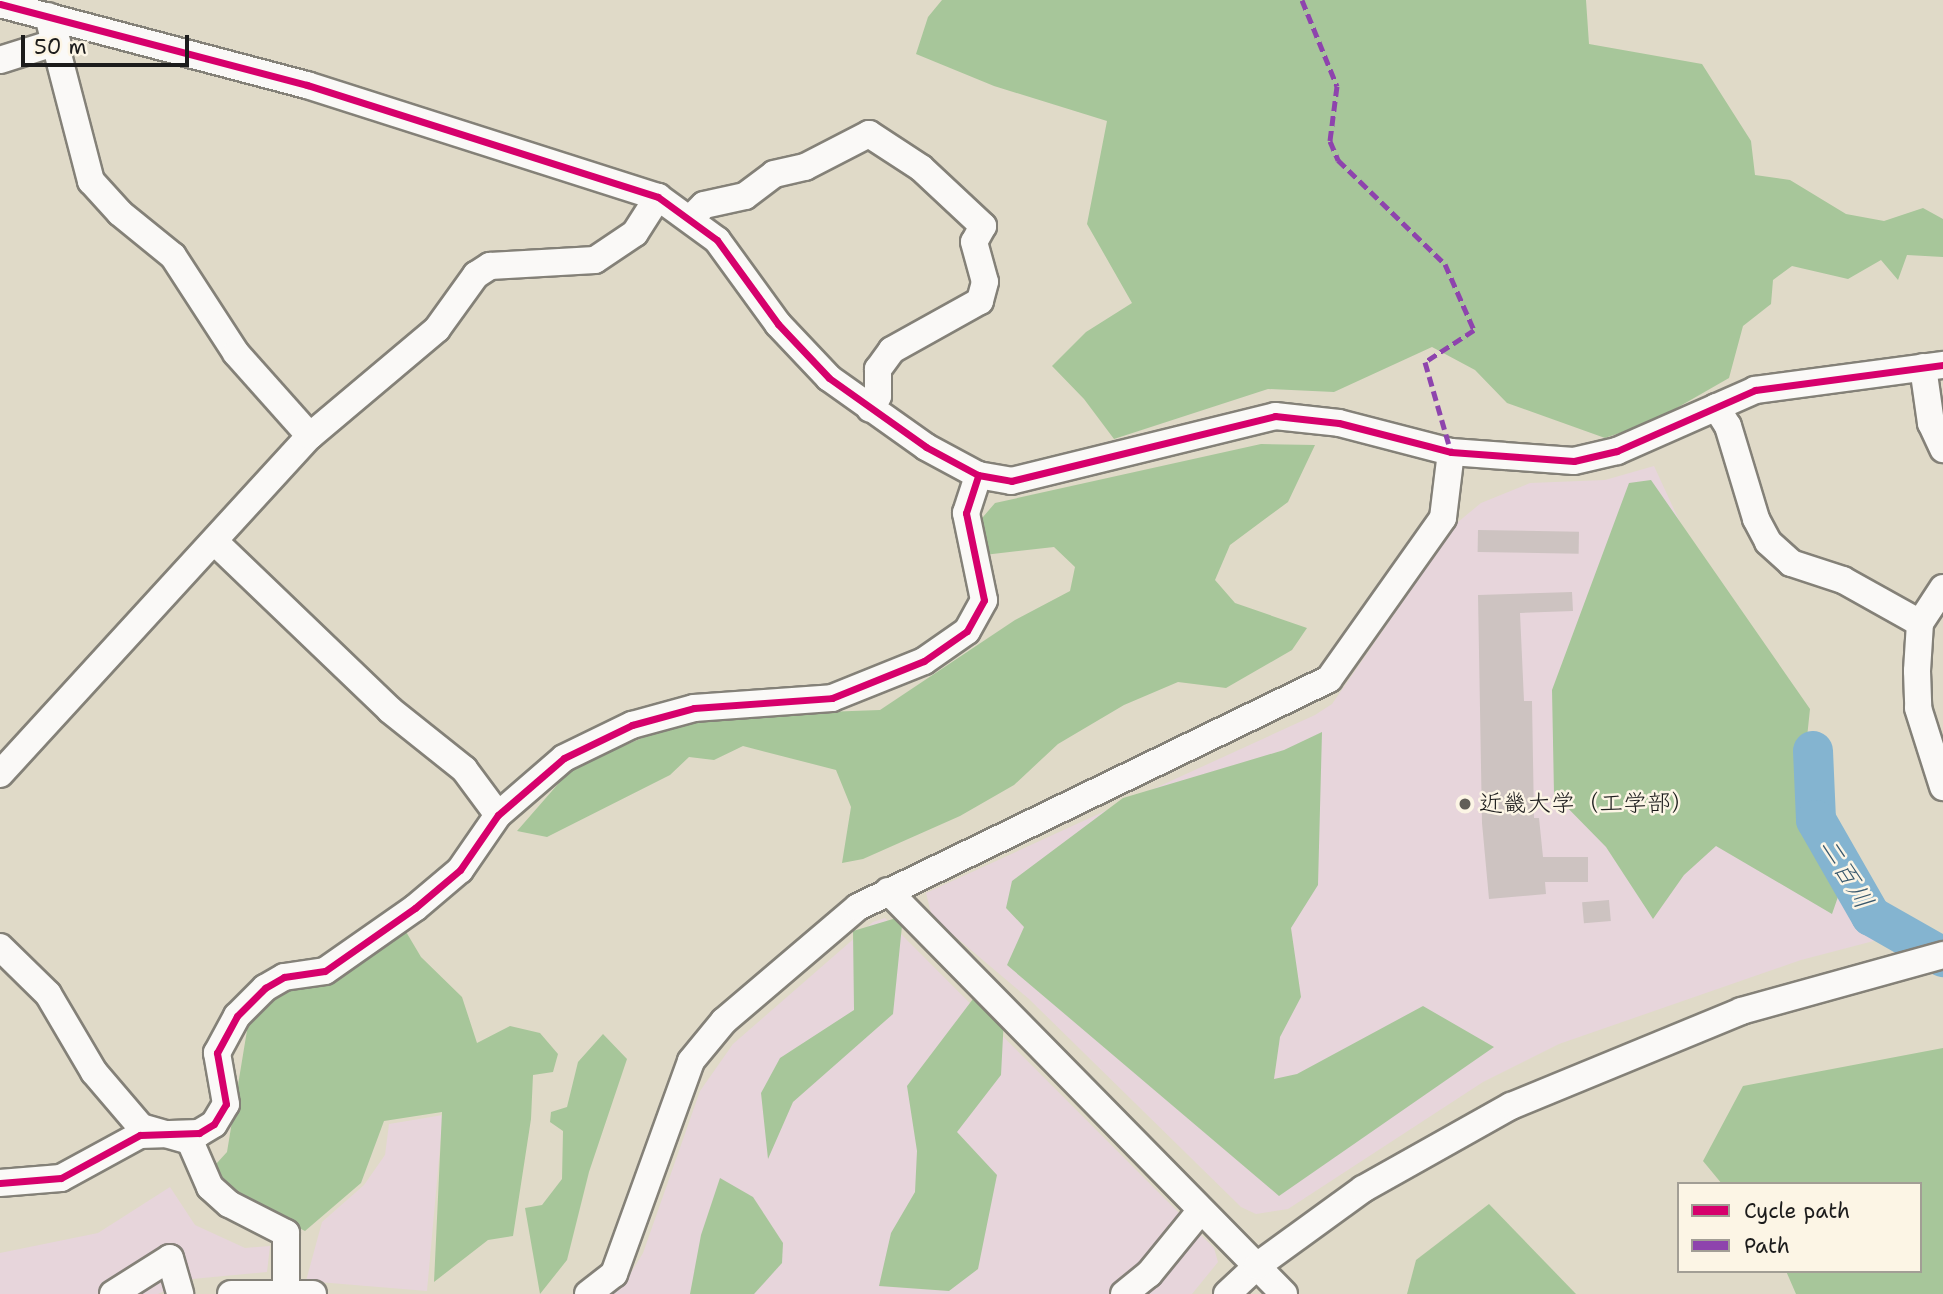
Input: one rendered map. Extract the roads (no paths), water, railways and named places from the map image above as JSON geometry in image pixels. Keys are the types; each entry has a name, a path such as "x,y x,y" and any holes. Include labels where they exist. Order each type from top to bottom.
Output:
{"street":[{"path":"0,4 307,85 658,197 691,218 717,240 778,324 829,378 870,409 978,475 1011,481 1170,438 1275,416 1339,424 1451,453 1574,461 1617,451 1755,390 1933,366 1931,423 1943,449"},
{"path":"48,16 92,181 120,213 173,256 236,353 310,436"},
{"path":"0,60 57,42"},
{"path":"691,218 704,205 745,196 774,174 805,167 869,134 921,168 983,226 974,242 985,282 980,301 892,350 878,369 878,396 870,409"},
{"path":"0,774 310,436 437,329 476,275 490,266 595,260 635,233 658,197"},
{"path":"1716,407 1728,426 1756,519 1768,542 1791,563 1843,580 1920,623"},
{"path":"588,1294 614,1274 619,1265 691,1061 708,1039 858,907 1329,679 1443,518 1451,453"},
{"path":"0,1183 61,1178 140,1135 157,1131 199,1133 214,1124 226,1104 217,1053 237,1016 265,988 284,977 325,971 415,908 460,870 498,815 564,758 632,725 694,708 832,698 924,661 967,631 984,600 966,513 978,475"},
{"path":"215,542 390,710 464,769 498,815"},
{"path":"1943,588 1920,623 1918,708 1943,787"},
{"path":"888,891 1284,1294"},
{"path":"0,947 48,994 94,1072 141,1127 190,1141 210,1187 229,1204 286,1233 286,1292"},
{"path":"1227,1294 1257,1266 1363,1189 1511,1106 1741,1011 1943,955"},
{"path":"1124,1294 1149,1274 1201,1210"},
{"path":"114,1294 170,1258 180,1294"},
{"path":"231,1294 313,1294"}],"waterway":[{"name":"二百川","path":"1813,751 1816,820 1871,916 1943,957"}],"place":[{"name":"近畿大学（工学部）","path":"1465,804"}]}
